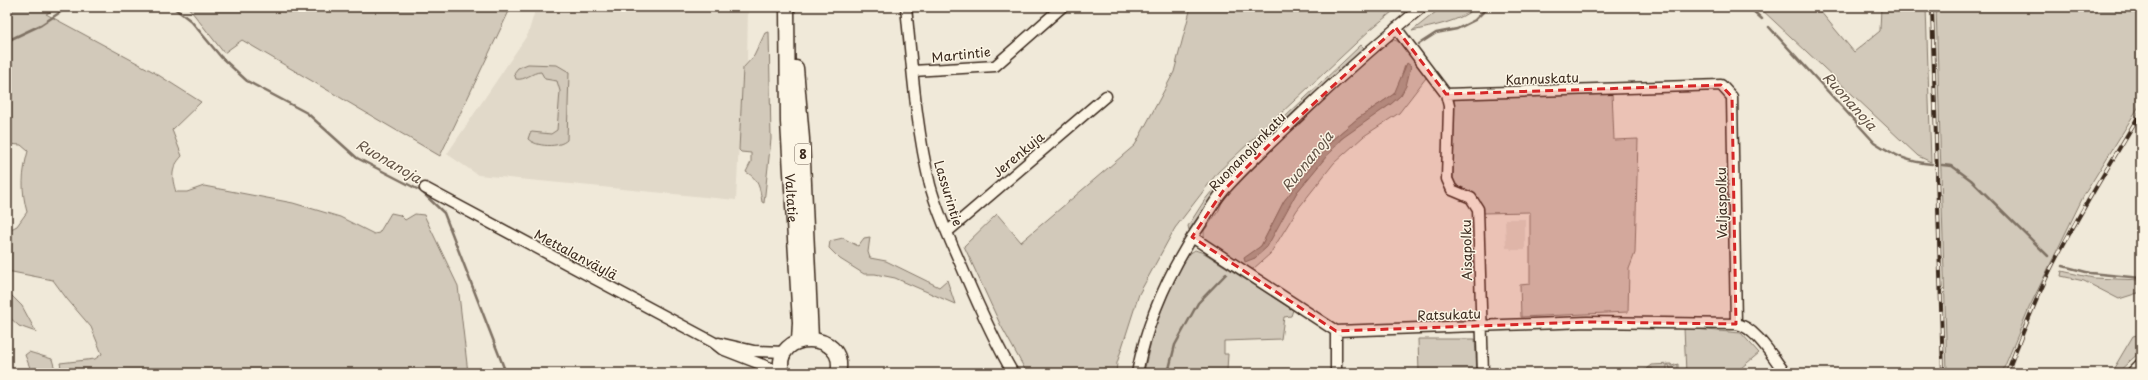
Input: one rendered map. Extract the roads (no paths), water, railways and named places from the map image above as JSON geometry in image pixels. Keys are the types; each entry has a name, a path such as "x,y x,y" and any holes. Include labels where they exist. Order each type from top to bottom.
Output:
{"highway":[{"name":"Valtatie","path":"788,7 802,139 805,340"},
{"path":"782,373 782,361 785,352 805,340 826,344 834,351 838,360 839,372"}],"main road":[{"path":"2133,373 2141,365"}],"street":[{"name":"Lassurintie","path":"906,7 926,167 933,197 999,349 1013,373"},
{"name":"Martintie","path":"913,71 994,66 1062,7"},
{"name":"Ruonanojankatu","path":"1137,373 1142,346 1153,313 1169,275 1192,237 1223,191 1312,104 1396,28 1422,7"},
{"path":"1396,28 1446,94"},
{"name":"Kannuskatu","path":"1446,94 1721,85"},
{"name":"Valjaspolku","path":"1721,85 1732,97 1736,324"},
{"name":"Aisapolku","path":"1446,94 1449,106 1447,179 1452,190 1471,198 1478,209 1483,373"},
{"name":"Jerenkuja","path":"947,232 1106,96"},
{"name":"Mettalanväylä","path":"426,188 713,342 722,349 782,373"},
{"path":"1192,237 1336,331 1336,373"},
{"name":"Ratsukatu","path":"1336,331 1617,321 1736,324"},
{"path":"1736,324 1743,324 1754,332 1785,373"},
{"name":"Mettalanväylä","path":"713,342 760,352 785,352"}],"waterway":[{"name":"Ruonanoja","path":"7,41 41,25 68,7"},
{"name":"Ruonanoja","path":"173,7 191,21 221,57 247,81 307,113 357,158 421,191 444,213 506,373"},
{"name":"Ruonanoja","path":"1419,44 1436,33 1457,29 1475,20 1488,7"},
{"name":"Ruonanoja","path":"1749,7 1762,19"},
{"name":"Ruonanoja","path":"1769,27 1874,142 1888,151 1908,160 1932,164"},
{"name":"Ruonanoja","path":"1942,165 1952,166 1971,180 2048,256"},
{"name":"Ruonanoja","path":"2063,266 2090,273 2141,278"},
{"name":"Ruonanoja","path":"1168,373 1175,345 1198,303 1226,274"}],"railway":[{"path":"1932,7 1943,373"},
{"path":"2007,373 2034,305 2062,246 2141,112"}]}
